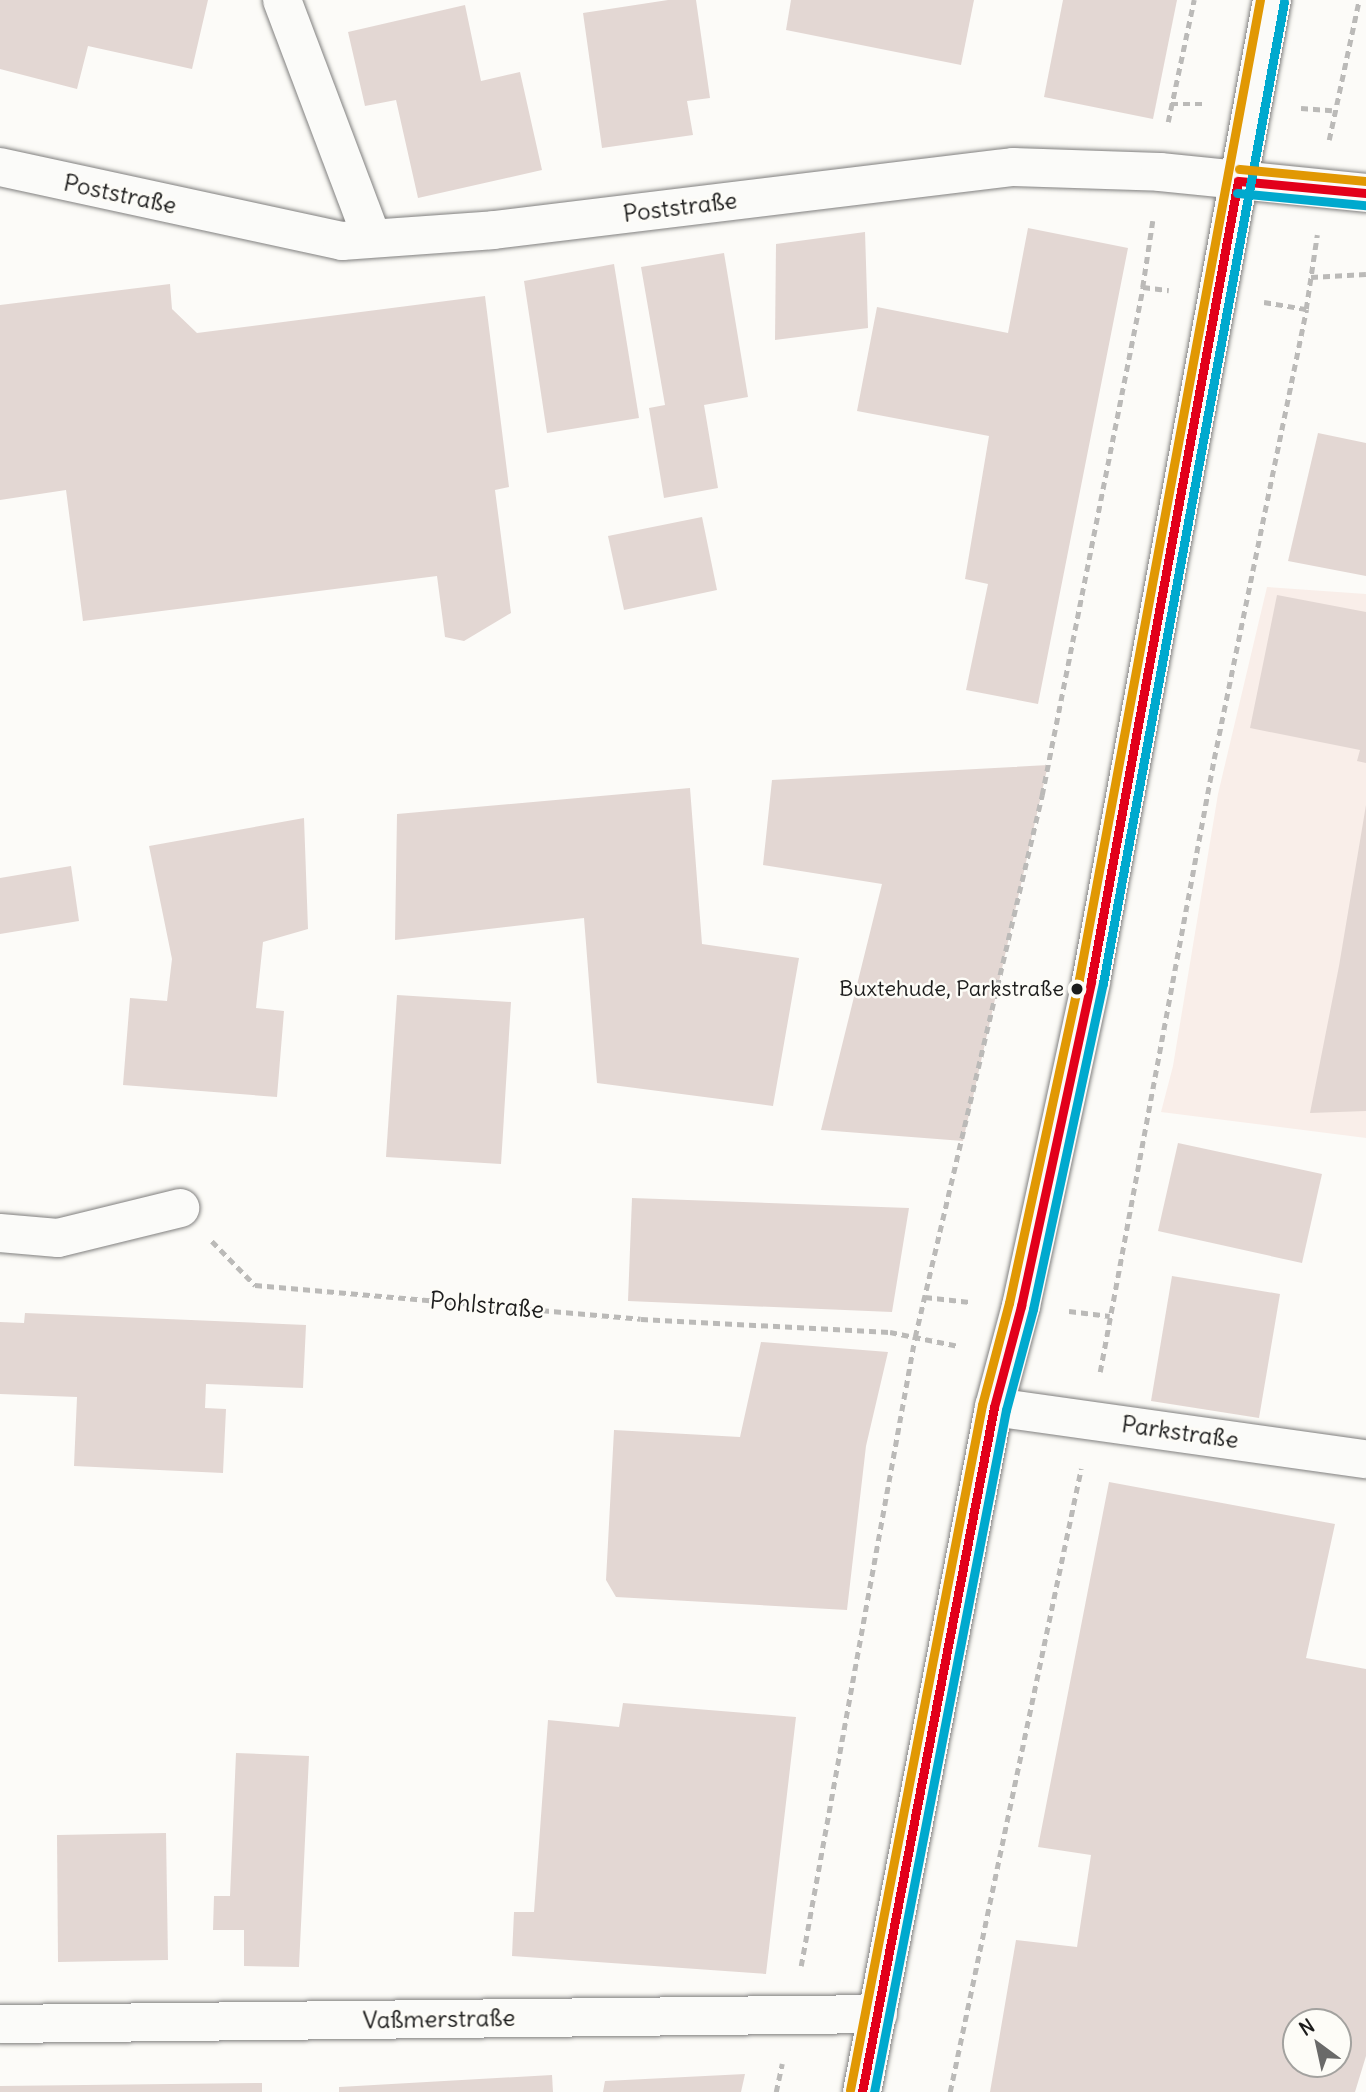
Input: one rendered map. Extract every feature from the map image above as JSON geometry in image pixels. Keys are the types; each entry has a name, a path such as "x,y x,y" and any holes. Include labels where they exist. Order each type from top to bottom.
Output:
{"street":[{"path":"282,0 372,238"},
{"path":"862,2092 994,1406 1008,1356 1091,981 1272,0"},
{"name":"Poststraße","path":"0,167 342,241 495,230 1013,167 1160,172 1366,193"},
{"path":"0,1233 58,1238 180,1208"},
{"name":"Parkstraße","path":"994,1406 1366,1458"},
{"name":"Vaßmerstraße","path":"0,2024 878,2014"}],"path":[{"path":"1171,104 1195,0"},
{"path":"1332,110 1359,0"},
{"path":"950,2092 1091,1420 1214,759 1311,277 1366,274"},
{"path":"776,2092 915,1337 1042,795 1143,287"},
{"name":"Pohlstraße","path":"180,1208 255,1285 641,1319 915,1337 1008,1356"}],"shaded area":[{"path":"1267,587 1366,594 1366,1138 1161,1112 1173,1066 1218,794"}],"building":[{"path":"0,0 208,0 192,69 88,46 77,89 0,69"},
{"path":"668,0 696,0 710,98 687,101 693,135 602,148 583,13"},
{"path":"791,0 974,0 961,65 786,30"},
{"path":"1063,0 1177,0 1153,119 1044,97"},
{"path":"465,5 481,81 520,72 542,170 418,198 396,100 365,106 348,32"},
{"path":"1028,228 1128,248 1038,704 966,690 988,584 965,579 989,436 857,411 877,307 1008,333"},
{"path":"865,232 868,328 775,340 776,244"},
{"path":"724,253 748,397 704,405 718,488 664,498 649,408 665,405 641,267"},
{"path":"614,264 639,418 547,433 524,281"},
{"path":"170,284 172,309 197,333 485,296 509,487 495,490 511,613 464,641 445,637 437,576 83,621 66,490 0,500 0,305"},
{"path":"1318,433 1366,443 1366,576 1288,561"},
{"path":"702,517 717,590 624,610 608,536"},
{"path":"1277,595 1366,612 1366,763 1357,761 1360,750 1250,728"},
{"path":"1048,765 963,1141 821,1130 882,884 763,865 772,780"},
{"path":"690,788 702,944 799,958 773,1106 597,1083 584,918 395,940 397,814"},
{"path":"1366,805 1366,1111 1310,1113 1339,966"},
{"path":"304,818 308,929 263,942 256,1008 284,1011 277,1097 123,1085 130,998 167,1001 172,959 149,846"},
{"path":"71,866 79,921 0,934 0,878"},
{"path":"397,995 511,1002 501,1164 386,1157"},
{"path":"1178,1143 1322,1174 1302,1263 1158,1231"},
{"path":"632,1198 909,1208 892,1312 628,1301"},
{"path":"1172,1276 1280,1294 1259,1418 1151,1401"},
{"path":"25,1313 306,1325 303,1388 206,1384 205,1408 226,1409 223,1473 74,1466 77,1397 0,1394 0,1322 24,1323"},
{"path":"761,1342 888,1352 866,1446 847,1610 616,1597 606,1580 614,1430 740,1437"},
{"path":"1109,1482 1335,1524 1306,1658 1366,1669 1366,2056 1355,2092 990,2092 1016,1940 1077,1947 1091,1855 1038,1847"},
{"path":"623,1703 796,1717 766,1974 512,1956 514,1912 534,1912 548,1720 619,1727"},
{"path":"236,1753 309,1756 299,1967 244,1966 244,1930 213,1930 214,1896 230,1896"},
{"path":"166,1833 168,1960 58,1962 57,1835"},
{"path":"745,2074 741,2092 603,2092 605,2081"},
{"path":"552,2075 553,2092 339,2092 339,2087"},
{"path":"262,2083 262,2092 0,2092 0,2086"}],"transit line":[{"path":"850,2090 982,1405 1009,1303 1079,979 1260,0"},
{"path":"874,2092 1006,1410 1033,1309 1103,983 1284,2"},
{"path":"1239,169 1366,181"},
{"path":"1238,181 1366,193"},
{"path":"862,2092 994,1407 1021,1306 1091,981 1238,181"},
{"path":"1237,193 1365,205"}],"place":[{"name":"Buxtehude, Parkstraße","path":"1077,989"}]}
